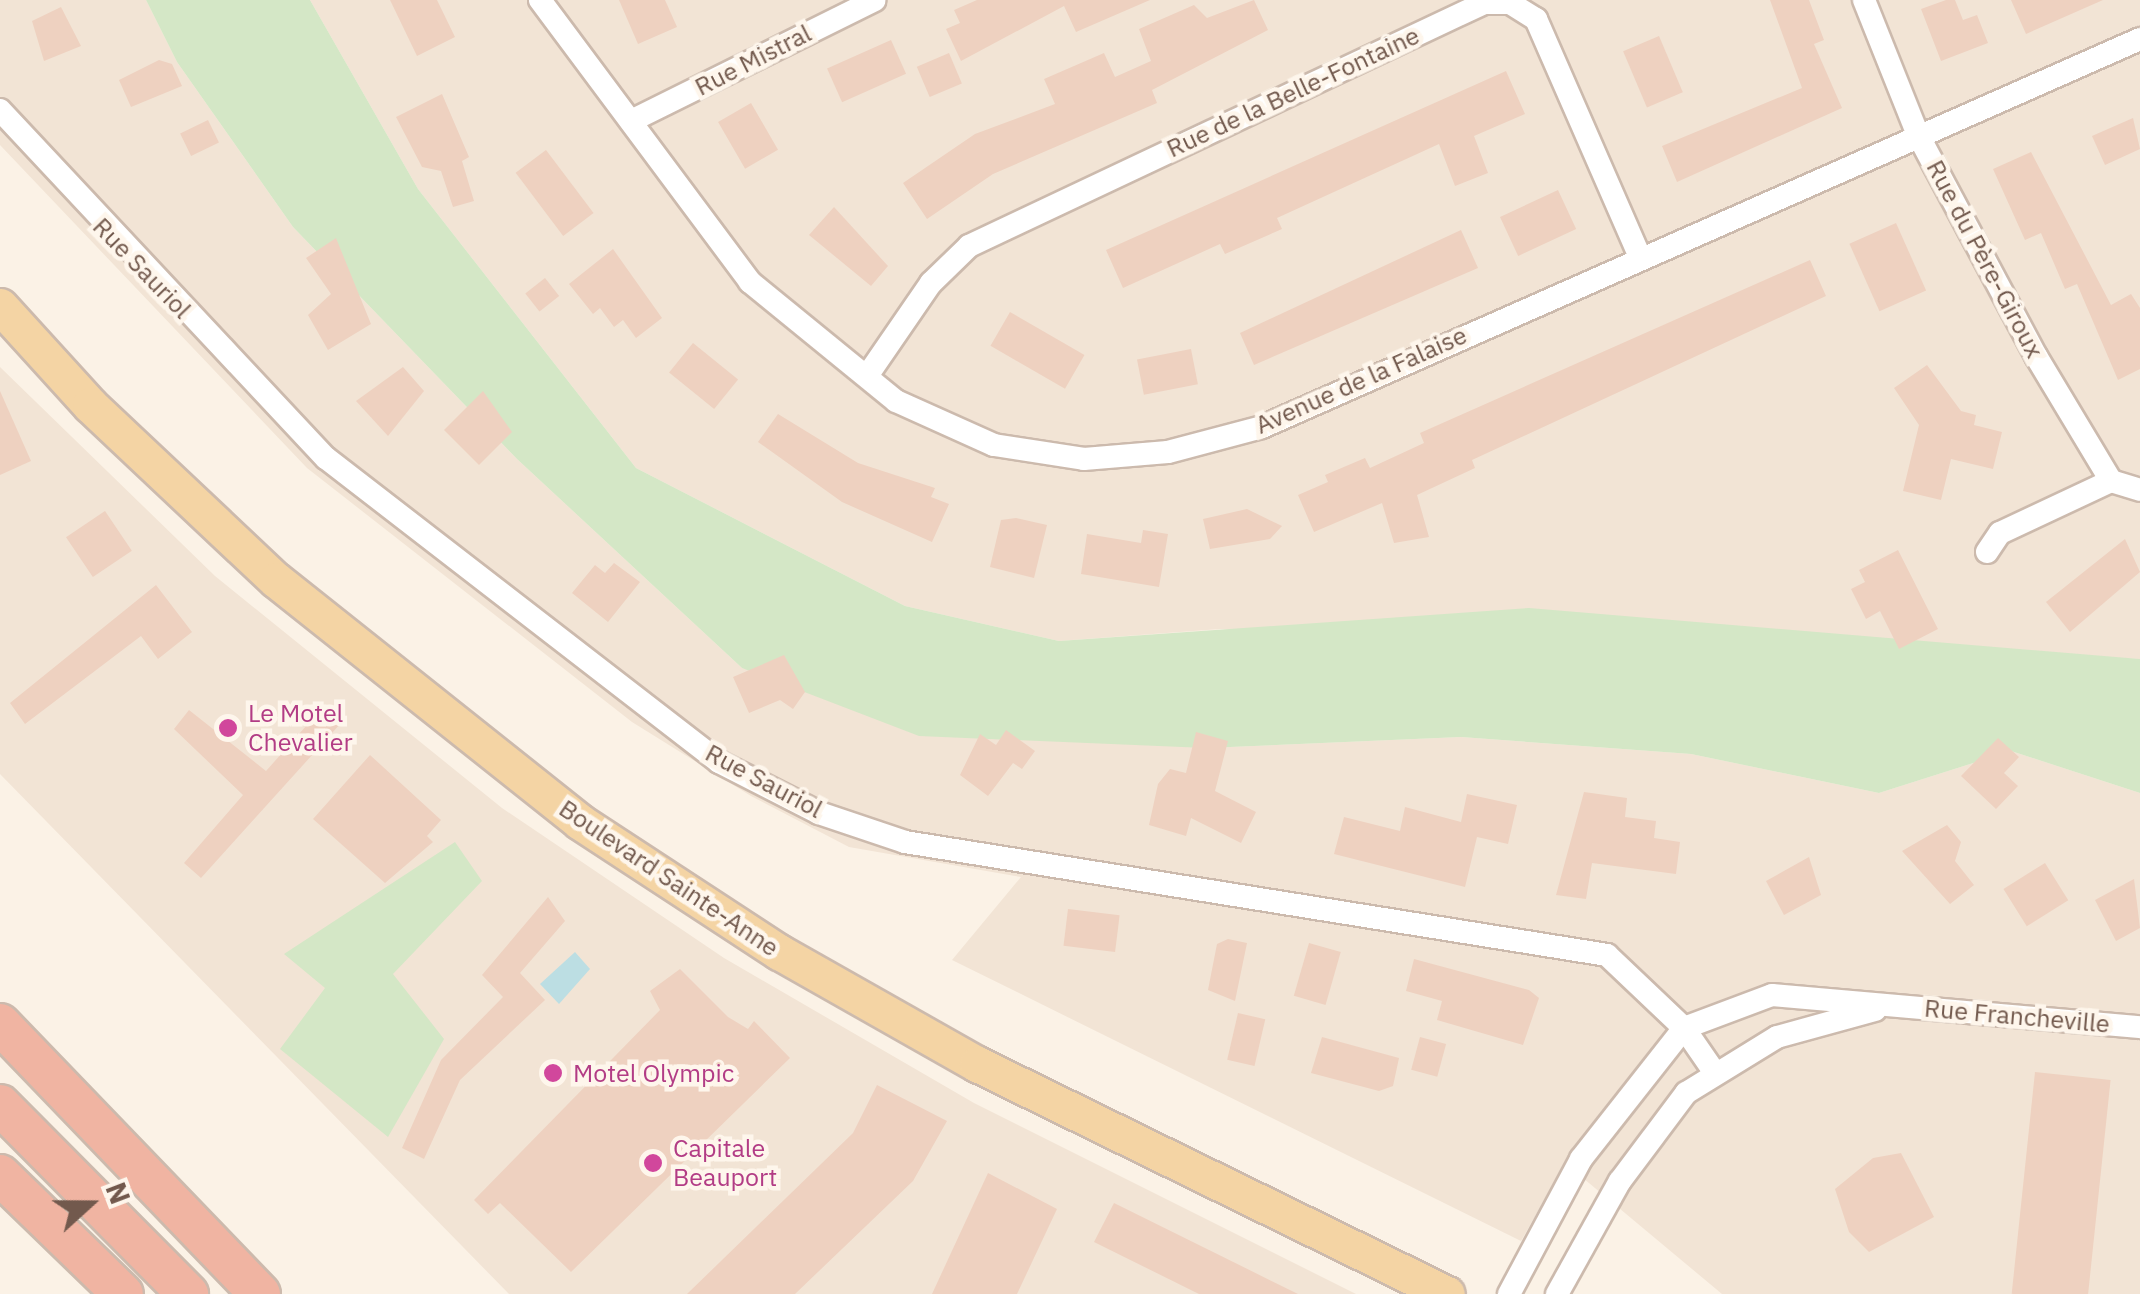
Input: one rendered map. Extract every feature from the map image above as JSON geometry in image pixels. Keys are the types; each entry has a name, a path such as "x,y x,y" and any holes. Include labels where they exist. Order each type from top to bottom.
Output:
{"highway":[{"path":"0,1024 260,1294"},
{"path":"0,1105 188,1294"},
{"path":"0,1174 123,1294"}],"main road":[{"name":"Boulevard Sainte-Anne","path":"0,306 90,405 268,573 580,822 779,952 977,1064 1446,1294"}],"street":[{"name":"Avenue de la Falaise","path":"540,0 750,282 896,401 994,445 1084,459 1168,452 1262,427 1639,255 2140,39"},
{"name":"Rue Mistral","path":"631,121 847,6 875,0"},
{"name":"Rue du Père-Giroux","path":"1864,0 1918,136 2111,481"},
{"name":"Rue de la Belle-Fontaine","path":"866,376 931,283 970,246 1484,3 1510,4 1536,19 1639,255"},
{"name":"Rue Sauriol","path":"0,110 326,458 719,762 819,812 905,842 1607,955 1684,1028 1713,1070"},
{"path":"1987,552 2000,533 2111,481 2140,490"},
{"name":"Rue Francheville","path":"1509,1294 1596,1136 1684,1028 1772,994 2140,1026"},
{"name":"Rue Francheville","path":"1557,1294 1620,1181 1713,1070 1777,1037 1893,1004"}],"shaded area":[{"path":"0,0 146,0 177,62 293,227 517,459 742,668 1206,748 1461,737 1691,754 1879,793 2011,751 2140,793 2140,1294 1722,1294 1565,1163 1521,1241 952,960 1021,877 849,847 751,796 632,722 307,468 0,145"},
{"path":"310,0 2140,0 2140,659 1220,629 1059,641 905,606 636,468 418,189"},
{"path":"0,367 215,576 502,808 724,958 974,1103 1356,1294 509,1294 0,774"}],"green space":[{"path":"146,0 310,0 418,189 636,468 905,606 1059,641 1529,608 2140,659 2140,793 2011,751 1879,793 1691,754 1461,737 1206,748 919,736 742,668 517,459 293,227 177,62"},
{"path":"455,842 482,881 393,974 444,1039 388,1137 280,1049 325,988 284,954"}],"water":[{"path":"575,952 590,969 559,1004 540,984"}],"building":[{"path":"390,0 437,0 455,37 417,56"},
{"path":"619,0 665,0 677,27 638,44"},
{"path":"977,0 1150,0 1076,32 1064,6 961,61 946,29 960,23 954,10"},
{"path":"1254,0 1268,30 1152,90 1157,103 993,174 927,219 903,183 975,134 1055,104 1044,79 1104,53 1115,77 1151,61 1139,29 1194,5 1207,18"},
{"path":"1770,0 1809,0 1824,40 1814,44 1842,108 1677,182 1662,146 1802,88"},
{"path":"1955,0 1963,20 1977,15 1988,43 1941,61 1921,9"},
{"path":"2011,0 2103,0 2026,34"},
{"path":"61,7 81,46 44,61 32,21"},
{"path":"1659,36 1683,92 1647,107 1623,51"},
{"path":"891,40 906,74 842,102 827,68"},
{"path":"949,53 962,83 930,97 917,67"},
{"path":"159,60 172,64 182,86 131,107 119,80"},
{"path":"1506,71 1525,114 1474,136 1488,173 1455,186 1439,144 1277,218 1282,229 1225,254 1220,244 1123,288 1106,250"},
{"path":"442,94 469,157 462,161 474,201 453,207 441,171 422,167 396,117"},
{"path":"751,103 778,150 745,169 718,122"},
{"path":"2133,118 2140,149 2105,165 2092,136"},
{"path":"208,120 219,142 191,156 180,134"},
{"path":"546,150 594,213 563,236 516,173"},
{"path":"2031,152 2111,305 2131,294 2140,308 2140,369 2118,380 2077,284 2065,289 2041,233 2025,240 1993,169"},
{"path":"1558,190 1576,229 1518,256 1500,217"},
{"path":"834,207 888,266 871,286 809,235"},
{"path":"1896,223 1926,291 1880,311 1849,244"},
{"path":"1461,230 1478,268 1254,365 1240,333"},
{"path":"336,238 371,324 328,350 308,315 331,294 306,258"},
{"path":"613,249 662,318 636,338 623,320 614,327 600,308 593,314 569,284"},
{"path":"1810,260 1826,296 1472,460 1475,468 1417,495 1429,537 1394,543 1382,503 1314,532 1298,495 1328,482 1325,475 1365,458 1370,468 1424,443 1420,433"},
{"path":"545,278 559,296 539,312 525,293"},
{"path":"1010,312 1084,355 1065,389 990,346"},
{"path":"693,343 738,380 714,409 669,373"},
{"path":"1191,349 1198,384 1144,395 1137,359"},
{"path":"1927,365 1961,411 1976,415 1974,425 2002,432 1993,469 1951,459 1941,500 1903,491 1919,425 1894,388"},
{"path":"403,367 424,391 388,436 356,401"},
{"path":"0,391 31,461 0,475"},
{"path":"483,391 512,432 479,465 444,430"},
{"path":"778,414 858,463 935,488 931,497 949,504 932,542 842,502 758,442"},
{"path":"1247,509 1282,526 1270,539 1210,549 1203,519"},
{"path":"105,511 132,551 93,577 66,537"},
{"path":"1016,518 1047,525 1034,578 990,567 1001,520"},
{"path":"1143,530 1168,534 1159,587 1081,574 1087,534 1141,543"},
{"path":"2125,539 2140,572 2070,632 2046,602"},
{"path":"1898,550 1938,629 1899,649 1880,611 1866,619 1851,589 1865,582 1859,570"},
{"path":"614,563 640,582 608,622 572,593 595,565 605,573"},
{"path":"156,585 192,632 158,659 141,636 25,724 10,703"},
{"path":"784,655 805,692 793,709 780,700 749,713 733,677"},
{"path":"323,707 341,723 201,878 184,863 243,795 174,729 189,710 266,771"},
{"path":"1006,730 1035,751 1022,769 1013,763 988,796 960,775 980,734 996,745"},
{"path":"1196,732 1228,741 1215,791 1256,812 1241,843 1191,818 1186,836 1149,825 1158,784 1170,769 1186,773"},
{"path":"1998,738 2019,757 2004,773 2018,786 1996,809 1961,776"},
{"path":"370,755 441,820 427,836 433,842 385,883 313,819"},
{"path":"1584,792 1627,798 1625,817 1656,821 1654,838 1680,842 1676,874 1592,863 1586,899 1556,895"},
{"path":"1467,794 1517,805 1508,844 1477,837 1465,887 1334,854 1344,817 1400,831 1405,807 1461,822"},
{"path":"1947,825 1961,842 1955,861 1974,885 1950,904 1902,851"},
{"path":"1809,857 1821,895 1784,915 1766,881"},
{"path":"2045,863 2068,900 2027,926 2003,889"},
{"path":"2134,879 2140,928 2116,941 2095,900"},
{"path":"548,897 565,921 520,973 545,1000 460,1080 424,1159 402,1148 441,1060 503,997 482,975"},
{"path":"1068,909 1120,915 1115,952 1063,946"},
{"path":"1228,939 1247,943 1235,1001 1208,990 1217,944"},
{"path":"1309,943 1341,952 1326,1005 1294,996"},
{"path":"1414,959 1529,990 1539,998 1523,1045 1437,1020 1442,1001 1406,991"},
{"path":"680,969 728,1017 748,1029 754,1021 790,1058 571,1272 500,1203 488,1214 474,1200 660,1010 650,991"},
{"path":"1238,1013 1265,1019 1254,1066 1227,1060"},
{"path":"1322,1037 1399,1058 1393,1086 1379,1091 1311,1073"},
{"path":"1420,1037 1446,1044 1437,1077 1411,1070"},
{"path":"2035,1072 2111,1080 2088,1294 2012,1294"},
{"path":"877,1085 947,1121 913,1181 795,1294 687,1294 853,1133"},
{"path":"1901,1153 1934,1217 1869,1252 1849,1232 1835,1189 1873,1158"},
{"path":"988,1173 1057,1209 1017,1294 932,1294"},
{"path":"1114,1203 1298,1294 1199,1294 1094,1242"}],"place":[{"name":"Le Motel Chevalier","path":"228,728"},
{"name":"Motel Olympic","path":"553,1073"},
{"name":"Capitale Beauport","path":"653,1163"}]}
